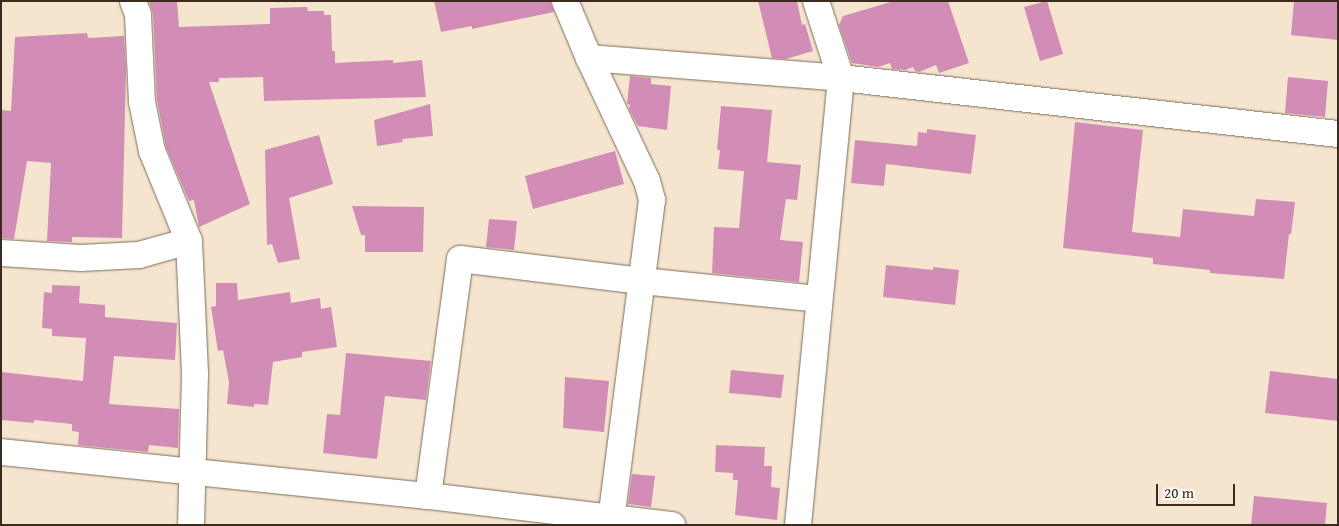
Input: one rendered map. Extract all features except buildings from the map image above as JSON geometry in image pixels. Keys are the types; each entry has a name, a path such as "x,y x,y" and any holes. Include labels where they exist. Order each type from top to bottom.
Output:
{"street":[{"path":"133,1 138,15 142,102 152,151 190,241 196,374 190,525"},
{"path":"565,1 589,58 647,181 652,200 612,518"},
{"path":"798,525 840,78 816,1"},
{"path":"589,58 840,78 1338,134"},
{"path":"1,253 81,258 139,255 190,241"},
{"path":"428,496 460,259 642,281 818,299"},
{"path":"1,452 192,474 428,496 672,525"}]}
